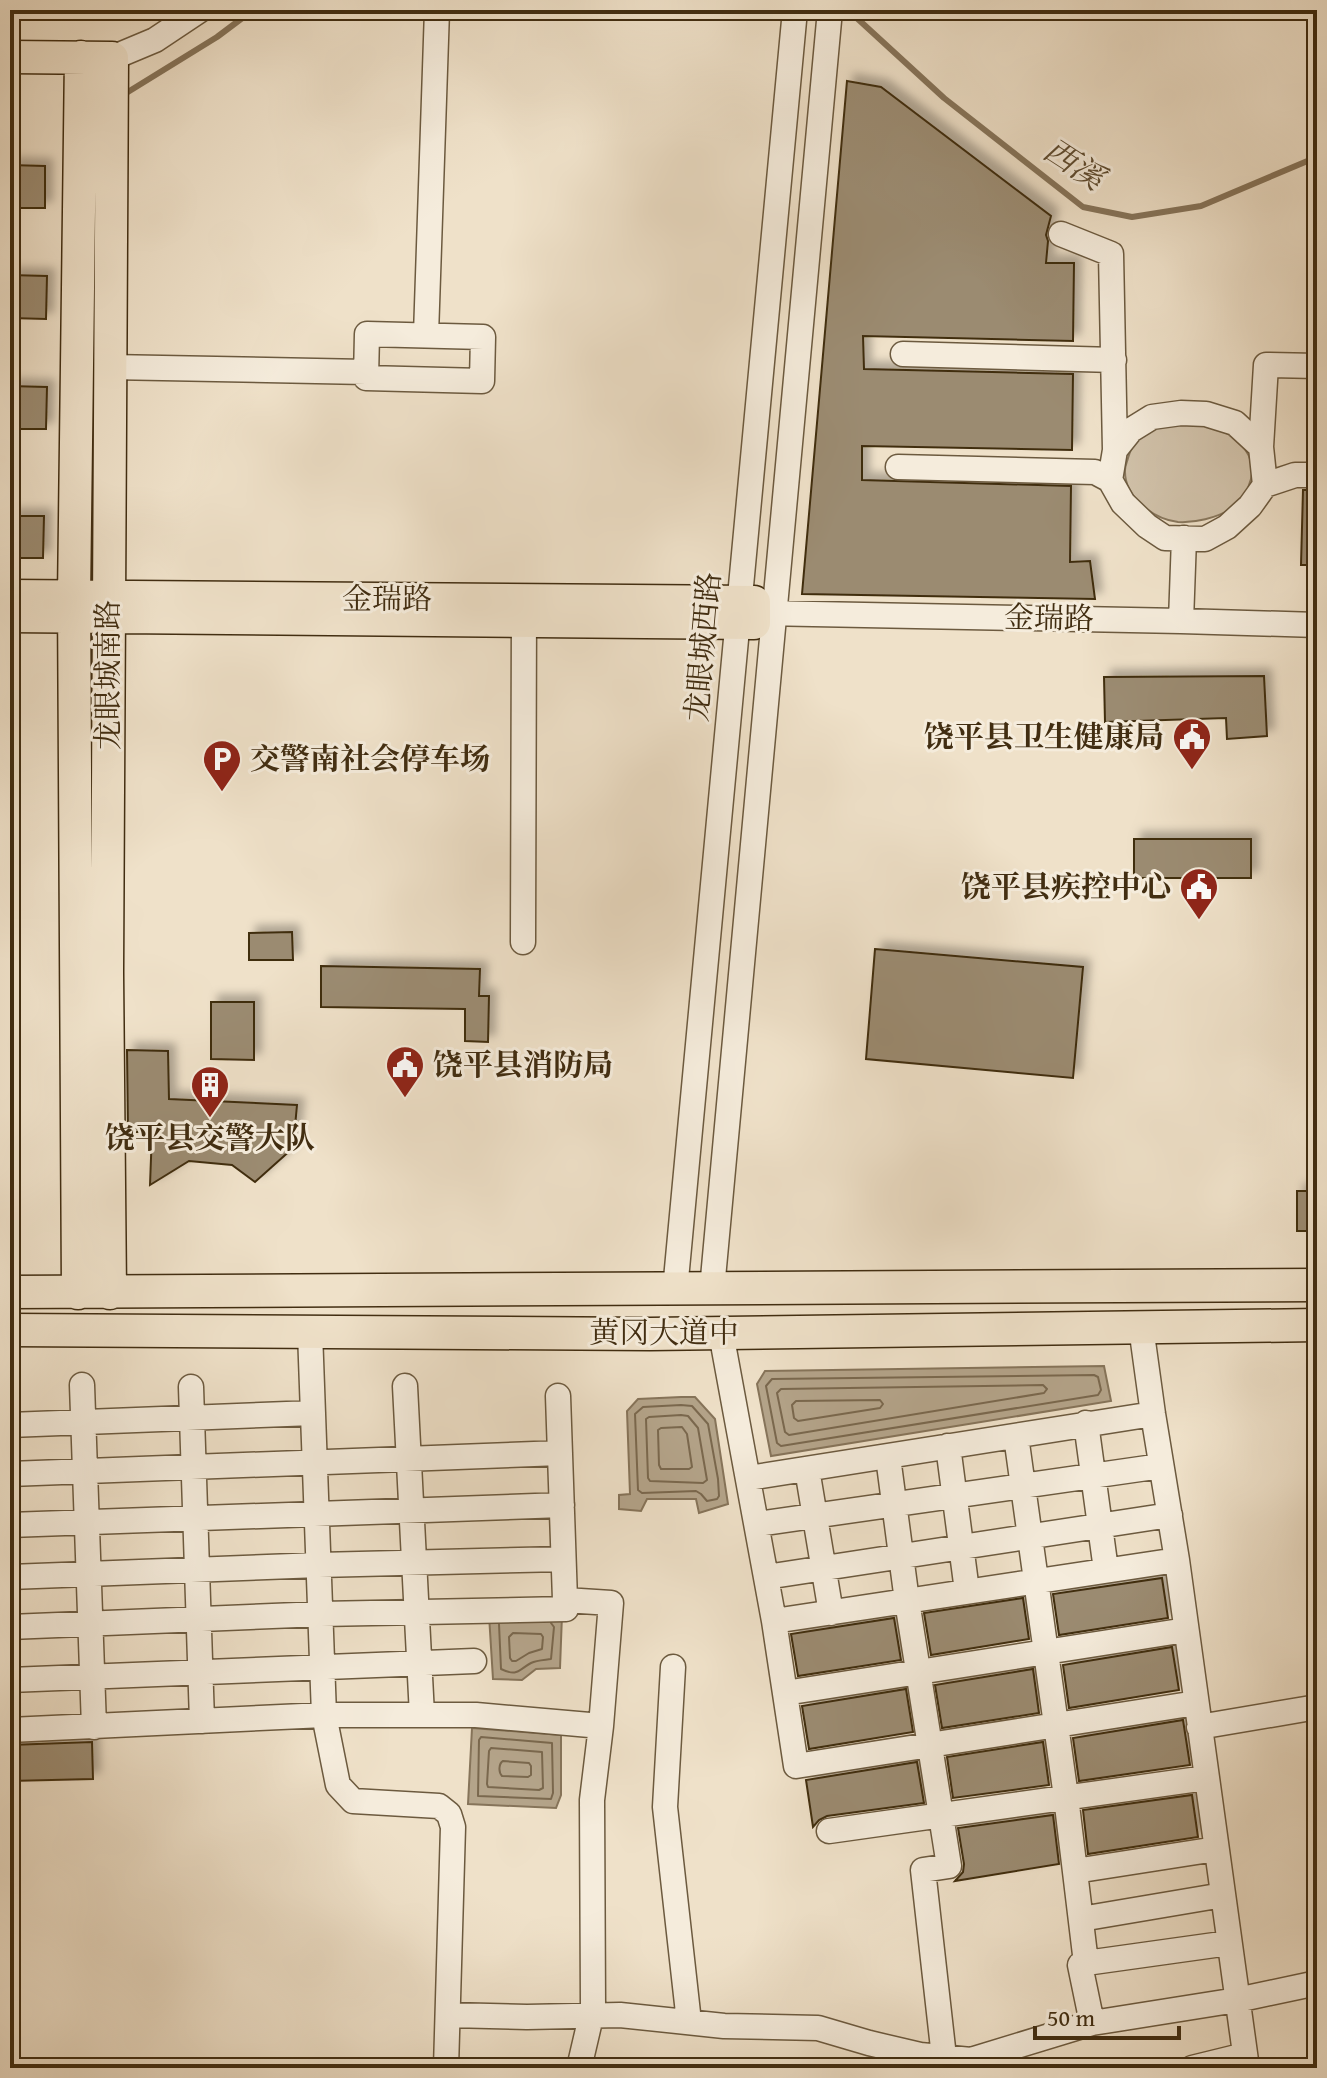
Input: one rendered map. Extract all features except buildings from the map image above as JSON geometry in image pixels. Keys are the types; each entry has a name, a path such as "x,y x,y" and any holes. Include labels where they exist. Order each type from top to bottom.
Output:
{"main road":[{"path":"10,57 101,64"},
{"path":"10,77 101,64"},
{"name":"龙眼城南路","path":"101,64 109,367 107,972 110,1293"},
{"name":"龙眼城南路","path":"78,1293 74,607 101,64"},
{"name":"金瑞路","path":"10,596 74,607"},
{"name":"金瑞路","path":"10,616 74,607 108,607 524,611 754,623 754,613"},
{"name":"黄冈大道中","path":"10,1292 1317,1285"},
{"path":"1141,1286 1141,1327"},
{"path":"712,1289 717,1333"},
{"path":"364,1290 364,1332"},
{"name":"黄冈大道中","path":"10,1330 717,1333 1317,1325"}],"street":[{"path":"101,64 155,40 200,10"},
{"path":"426,335 437,10"},
{"name":"龙眼城西路","path":"675,1290 795,10"},
{"path":"712,1289 830,10"},
{"path":"1061,234 1111,254 1115,450 1110,480"},
{"path":"367,334 426,335 483,337 482,381 366,378 367,334"},
{"path":"903,354 1114,360"},
{"path":"1265,485 1261,447 1266,365 1317,366"},
{"path":"109,367 366,372"},
{"path":"1115,450 1131,430 1152,417 1181,413 1206,414 1235,423 1261,447"},
{"path":"898,467 1095,472 1110,480 1123,503 1165,538 1205,539 1227,527 1250,506 1265,485 1295,475 1317,475"},
{"path":"1182,611 1184,538"},
{"path":"523,942 524,611"},
{"name":"金瑞路","path":"754,613 1182,611 1317,625"},
{"path":"1141,1327 1177,1560 1246,2061 1192,2068"},
{"path":"310,1332 324,1715 338,1785 353,1801 439,1806 449,1814 453,1827 446,2068"},
{"path":"717,1333 749,1478 796,1766 1196,1703"},
{"path":"82,1385 94,1727"},
{"path":"405,1386 422,1715"},
{"path":"191,1387 202,1721"},
{"path":"10,1627 321,1614 566,1609 558,1396"},
{"path":"10,1425 313,1413"},
{"path":"749,1478 1153,1414"},
{"path":"1086,1423 1106,1570"},
{"path":"1016,1436 1086,1963"},
{"path":"948,1446 967,1591"},
{"path":"10,1474 560,1453"},
{"path":"888,1457 907,1601 949,1866 923,1870 944,2057"},
{"path":"757,1524 1161,1466"},
{"path":"807,1469 831,1613"},
{"path":"10,1525 562,1505"},
{"path":"766,1577 1170,1515"},
{"path":"10,1577 563,1559"},
{"path":"774,1621 1177,1560"},
{"path":"565,1600 611,1603 592,1800 593,2008 579,2068"},
{"path":"785,1693 1186,1630"},
{"path":"10,1680 474,1661"},
{"path":"673,1667 665,1807 689,2022"},
{"path":"1199,1727 1317,1707"},
{"path":"10,1730 324,1715 476,1715 601,1726"},
{"path":"829,1831 1206,1778"},
{"path":"1075,1871 1216,1849"},
{"path":"1081,1919 1223,1895"},
{"path":"1092,2023 1080,1965 1229,1943"},
{"path":"449,2015 620,2015 724,2026 818,2028 879,2057 920,2055 971,2060 1092,2023 1237,2000 1317,1983"}],"shaded area":[{"path":"1180,423 1199,424 1224,432 1246,451 1252,469 1251,479 1244,496 1231,509 1205,519 1178,522 1150,511 1129,489 1125,468 1136,441 1154,429"}],"water":[{"path":"1104,1366 1111,1401 771,1456 757,1384 765,1371"},
{"path":"695,1397 715,1419 728,1504 699,1513 696,1499 647,1499 641,1511 619,1509 619,1495 630,1494 627,1411 638,1399"},
{"path":"489,1615 562,1615 560,1668 536,1669 522,1680 493,1679"},
{"path":"472,1728 561,1735 561,1795 556,1808 468,1804"}],"waterway":[{"name":"西溪","path":"123,95 217,37 253,10"},
{"name":"西溪","path":"848,10 944,98 1083,207 1132,217 1201,206 1317,157"}],"place":[{"name":"饶平县卫生健康局","path":"1192,771"},
{"name":"交警南社会停车场","path":"222,793"},
{"name":"饶平县疾控中心","path":"1199,921"},
{"name":"饶平县消防局","path":"405,1099"},
{"name":"饶平县交警大队","path":"210,1119"}]}
